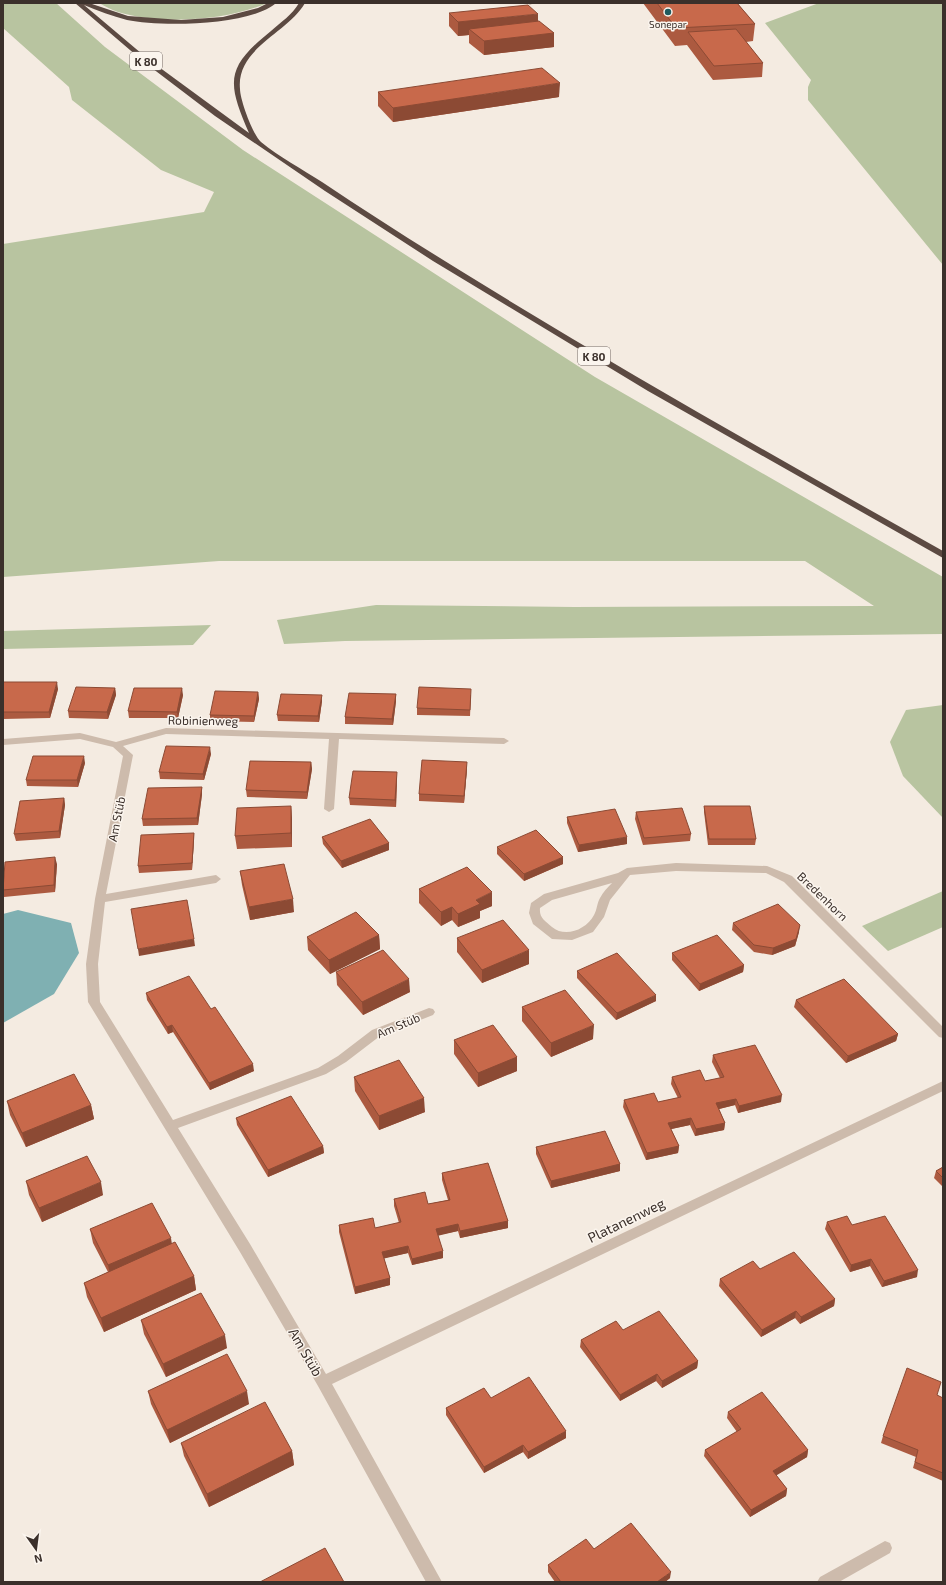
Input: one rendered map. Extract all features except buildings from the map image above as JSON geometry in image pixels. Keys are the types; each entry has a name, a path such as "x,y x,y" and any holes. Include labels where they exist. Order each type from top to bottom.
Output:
{"highway":[{"name":"K 80","path":"78,3 156,69 256,141 419,249 507,303 764,454 943,555"},
{"path":"84,3 129,18 184,21 214,19 244,14 273,3"},
{"path":"256,141 237,93 236,80 240,67 250,52 296,14 302,3"}],"street":[{"name":"Robinienweg","path":"3,742 80,736 116,745 166,732 504,741"},
{"path":"329,809 334,737"},
{"name":"Am Stüb","path":"116,745 128,755 100,898 92,964 94,1002 245,1248 323,1382 434,1582"},
{"name":"Bredenhorn","path":"622,876 548,897 535,906 534,913 537,921 556,936 572,936 589,929 599,917 605,899 626,872 676,867 767,870 788,880 943,1034"},
{"path":"100,898 216,879"},
{"name":"Am Stüb","path":"171,1126 322,1071 376,1033 429,1012"},
{"name":"Platanenweg","path":"323,1382 943,1086"},
{"path":"825,1582 885,1548"}],"green space":[{"path":"3,3 56,3 105,47 243,150 595,377 943,577 943,634 345,641 284,644 277,620 376,605 574,607 874,606 805,561 219,561 3,577 3,244 204,212 214,192 161,170 72,100 69,87 3,28"},
{"path":"99,3 267,3 233,14 173,20 135,16 118,12"},
{"path":"819,3 943,3 943,265 808,100 808,87 811,80 765,23"},
{"path":"211,625 193,645 3,649 3,631"},
{"path":"943,705 943,818 903,776 890,742 906,710"},
{"path":"943,891 943,927 888,951 862,926"}],"water":[{"path":"18,910 71,923 79,953 54,994 3,1023 3,914"}],"place":[{"name":"Sonepar","path":"668,12"}]}
